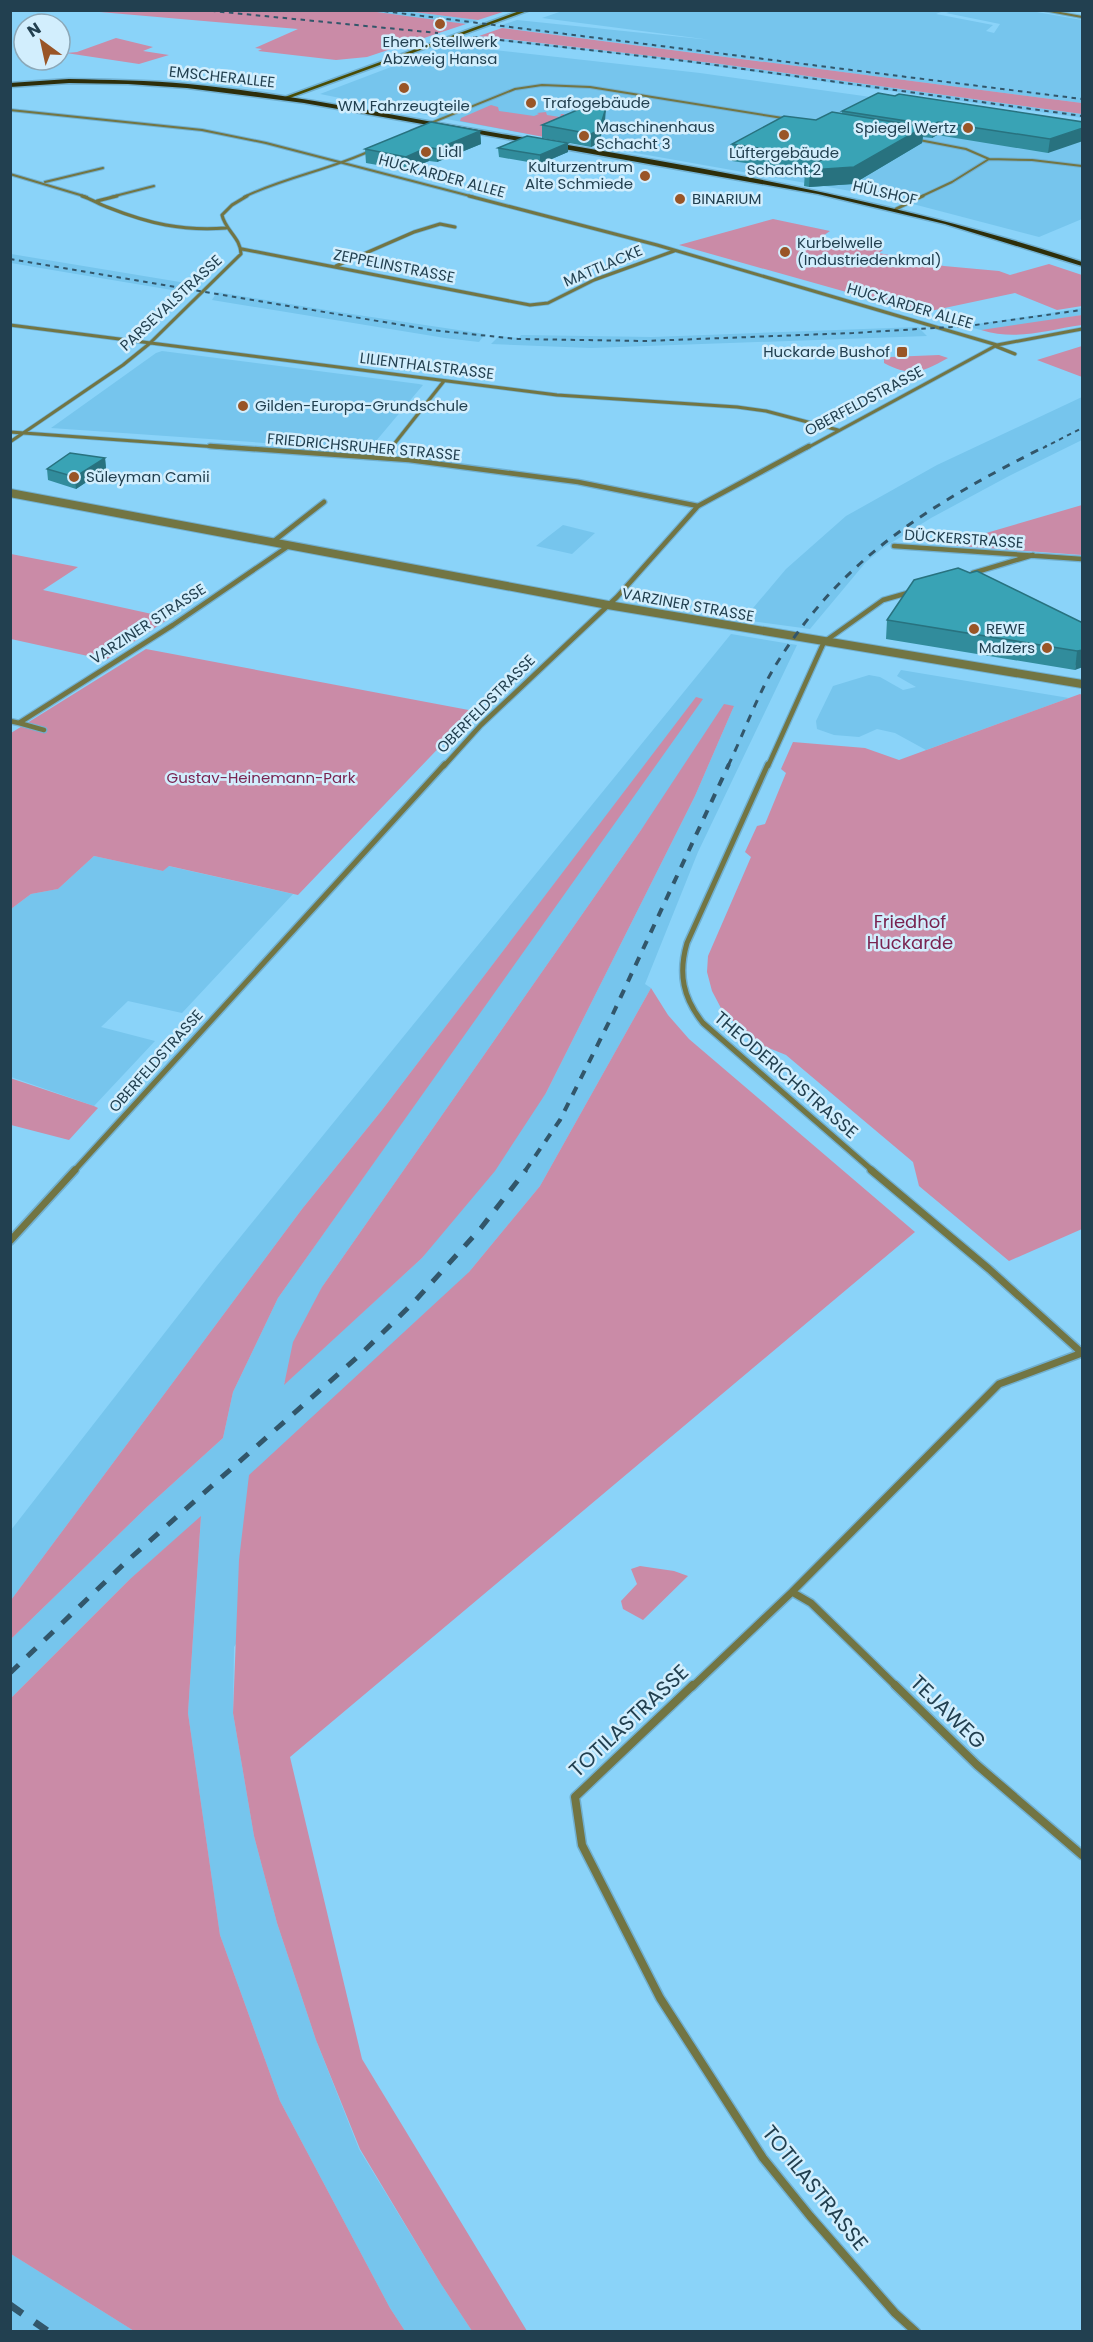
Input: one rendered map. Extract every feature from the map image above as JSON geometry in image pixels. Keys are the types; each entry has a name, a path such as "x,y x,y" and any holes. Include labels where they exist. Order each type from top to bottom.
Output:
{"main road":[{"path":"285,98 528,10"},
{"name":"EMSCHERALLEE","path":"10,85 64,81 210,88 285,98 428,123"},
{"name":"HÜLSHOF","path":"428,123 723,174 896,209 1083,264"}],"street":[{"path":"1044,10 1083,17"},
{"path":"409,132 515,89 558,84 590,87 795,120"},
{"name":"HUCKARDER ALLEE","path":"10,110 216,132 344,163 675,250 996,346 1015,354"},
{"path":"910,138 966,149 989,159 1032,160 1083,166"},
{"name":"PARSEVALSTRASSE","path":"10,442 149,344 241,254 242,249 226,228 222,215 239,200 267,187 344,163 377,147"},
{"path":"896,209 952,182 989,159"},
{"path":"44,183 103,168"},
{"path":"10,174 44,183 96,201 106,207 178,229 226,228"},
{"path":"96,201 154,186"},
{"path":"335,267 414,232 440,224 455,227"},
{"name":"ZEPPELINSTRASSE","path":"242,249 518,303 541,304"},
{"name":"MATTLACKE","path":"541,304 555,300 594,280 675,250"},
{"name":"LILIENTHALSTRASSE","path":"10,325 557,395 737,407 766,411 839,430"},
{"name":"OBERFELDSTRASSE","path":"10,1241 481,725 609,604 698,506 996,346 1083,329"},
{"path":"383,458 444,381"},
{"name":"FRIEDRICHSRUHER STRASSE","path":"10,432 383,458 578,482 698,506"},
{"name":"VARZINER STRASSE","path":"10,493 609,604 1083,684"},
{"path":"274,542 324,502"},
{"name":"VARZINER STRASSE","path":"20,723 173,625 291,544"},
{"name":"DÜCKERSTRASSE","path":"894,546 1083,560"},
{"name":"DÜCKERSTRASSE","path":"962,576 1033,555"},
{"path":"824,642 883,600 917,590"},
{"name":"THEODERICHSTRASSE","path":"824,642 687,943 680,971 683,986 698,1017 726,1044 989,1269 1083,1353"},
{"path":"10,721 44,730"},
{"name":"TOTILASTRASSE","path":"916,2331 895,2313 763,2158 650,1982 582,1845 575,1797 792,1592 999,1384 1083,1353"},
{"name":"TEJAWEG","path":"792,1592 811,1603 977,1765 1083,1855"}],"shaded area":[{"path":"565,10 946,10 936,14 993,25 986,31 994,33 1000,24 946,13 956,10 1031,11 1082,20 1082,103 496,27 517,20 711,40 542,18"},
{"path":"362,11 405,11 478,20 466,24"},
{"path":"474,36 720,64 1082,114 1082,118 663,59 470,38"},
{"path":"449,45 700,73 892,100 1082,122 1082,219 1039,237 890,198 462,122 320,94"},
{"path":"10,254 192,284 184,292 11,263"},
{"path":"217,292 485,334 479,342 445,338 212,300"},
{"path":"1082,308 1082,315 1008,328 981,330 965,326"},
{"path":"918,327 927,336 591,348 491,344 499,336 519,338 521,335 652,337"},
{"name":"Gilden-Europa-Grundschule","path":"162,351 423,385 366,450 51,428"},
{"path":"1082,397 1082,440 931,518 883,548 866,562 810,629 743,620 786,569 846,516 937,465"},
{"path":"563,525 595,533 572,554 536,546"},
{"path":"731,634 797,645 698,852 645,984 651,988 540,1186 469,1272 234,1647 233,1713 254,1836 277,1923 316,2040 359,2149 472,2331 405,2331 390,2308 280,2101 220,1935 188,1713 201,1517 130,1579 11,1698 11,1639 148,1506 223,1438 233,1392 278,1298 543,923 696,698 382,1110 302,1209 11,1600 11,1530 216,1267","holes":["734,706 695,796 546,1093 422,1258 284,1384 322,1287 641,830"]},
{"path":"901,670 1069,698 926,750 895,733 877,729 859,737 834,735 817,729 816,721 833,686 869,675 880,677 903,690 916,687 897,676"},
{"path":"94,856 163,871 168,866 293,894 182,1013 128,1001 101,1027 155,1041 94,1106 11,1077 11,909 31,894 58,889"},
{"path":"11,2254 134,2331 11,2331"}],"green space":[{"path":"362,10 466,24 367,57 336,60 258,51 262,49 255,48 298,29 88,11"},
{"path":"506,10 478,20 405,11"},
{"path":"502,28 1082,103 1082,114 720,64 479,36"},
{"path":"116,38 153,47 143,51 169,55 139,64 72,54"},
{"path":"491,105 498,107 499,111 534,116 539,114 537,113 546,112 547,115 560,117 564,114 565,118 544,137 460,121 461,118"},
{"path":"773,219 830,231 820,238 883,250 879,253 944,266 999,271 1010,275 1049,264 1082,275 1082,306 1057,310 1015,293 921,313 679,245"},
{"path":"1082,315 1082,325 1032,334 1007,335 981,330"},
{"path":"1082,346 1082,377 1037,360"},
{"path":"939,355 948,358 924,370 903,371 884,363 884,359 890,357"},
{"path":"1082,505 1082,555 945,545"},
{"path":"11,554 78,567 43,590 170,618 106,660 11,639"},
{"name":"Gustav-Heinemann-Park","path":"146,649 474,711 298,895 169,866 163,871 94,856 58,889 31,894 11,909 11,733"},
{"name":"Friedhof Huckarde","path":"1082,695 1082,1229 1009,1261 919,1186 913,1162 786,1055 759,1044 722,1010 712,991 707,972 708,956 751,857 745,852 757,826 765,824 786,773 781,769 793,742 865,748 899,760"},
{"path":"696,697 703,699 278,1298 233,1392 223,1438 148,1506 11,1639 11,1600 302,1209 382,1110"},
{"path":"724,704 734,706 695,796 546,1093 495,1171 422,1258 284,1385 293,1342 322,1287 641,830"},
{"path":"651,988 668,1015 689,1039 915,1232 290,1757 362,2059 527,2331 472,2331 360,2149 316,2040 277,1923 254,1836 233,1713 239,1560 249,1475 469,1272 540,1186"},
{"path":"10,1078 98,1108 69,1140 11,1125"},
{"path":"201,1516 188,1713 220,1935 280,2101 390,2308 405,2331 134,2331 11,2254 11,1698 130,1579"},
{"path":"640,1566 674,1571 688,1576 643,1620 623,1609 621,1601 637,1584 631,1569"}],"building":[{"path":"878,93 895,96 899,94 1083,122 1083,128 1050,139 938,122 933,125 842,111"},
{"path":"589,105 606,108 599,130 591,134 542,125"},
{"path":"832,112 924,127 854,167 810,170 805,169 825,158 732,144 784,116 816,120"},
{"path":"431,122 480,131 437,149 428,147 406,157 365,149"},
{"path":"527,136 568,143 540,155 498,148"},
{"path":"70,453 105,458 75,477 47,469"},
{"name":"REWE","path":"958,568 970,573 977,571 1083,623 1083,650 1077,651 887,620 914,580"}],"railway":[{"path":"202,10 438,33"},
{"path":"375,10 1082,99"},
{"path":"473,37 686,61 1082,116"},
{"path":"10,259 431,330 518,339 646,341 853,333 968,326 1082,310"},
{"path":"1043,448 1082,428"},
{"path":"728,766 757,700 777,663 832,591 863,561 930,511 967,488 1046,446"},
{"path":"525,1171 560,1120 611,1018 729,764"},
{"path":"10,1673 127,1561 362,1353 414,1302 481,1228 526,1170"},
{"path":"10,2305 49,2332"}],"place":[{"name":"Ehem. Stellwerk Abzweig Hansa","path":"440,24"},
{"name":"WM Fahrzeugteile","path":"404,88"},
{"name":"Trafogebäude","path":"531,103"},
{"name":"Spiegel Wertz","path":"968,128"},
{"name":"Lüftergebäude Schacht 2","path":"784,135"},
{"name":"Maschinenhaus Schacht 3","path":"584,136"},
{"name":"Lidl","path":"426,152"},
{"name":"Kulturzentrum Alte Schmiede","path":"645,176"},
{"name":"BINARIUM","path":"680,199"},
{"name":"Kurbelwelle (Industriedenkmal)","path":"785,252"},
{"name":"Huckarde Bushof","path":"902,352"},
{"name":"Gilden-Europa-Grundschule","path":"243,406"},
{"name":"Süleyman Camii","path":"74,477"},
{"name":"REWE","path":"974,629"},
{"name":"Malzers","path":"1047,648"}]}
